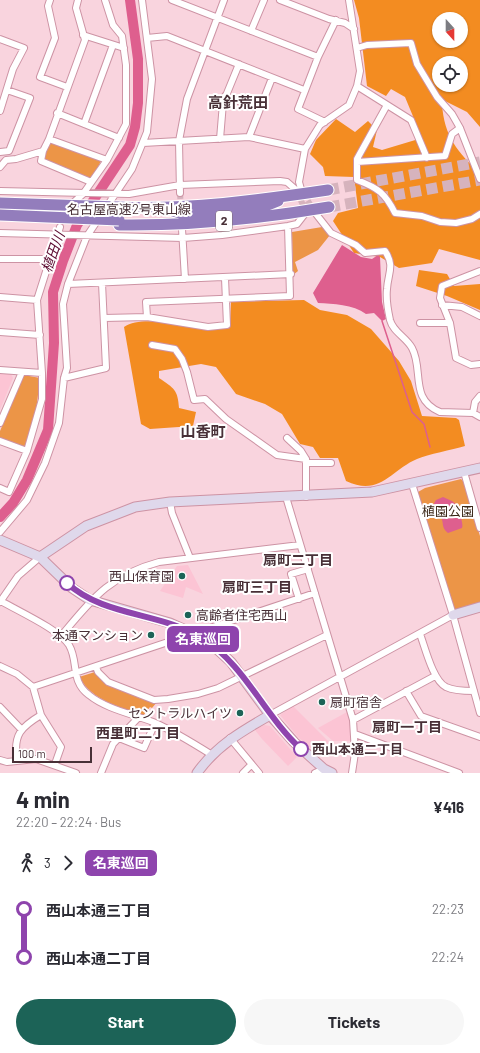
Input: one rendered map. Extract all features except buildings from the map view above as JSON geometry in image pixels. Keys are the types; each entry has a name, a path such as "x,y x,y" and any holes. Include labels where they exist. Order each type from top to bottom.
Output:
{"highway":[{"name":"2","path":"295,190 328,190"},
{"name":"名古屋高速2号東山線","path":"0,220 119,217 141,208 295,190"},
{"name":"名古屋高速2号東山線","path":"0,203 119,217 181,227 245,220 329,207"},
{"path":"0,210 119,217"},
{"path":"0,215 119,217"}],"street":[{"path":"50,0 48,6 54,38 40,77 67,88"},
{"path":"78,0 76,8 85,40 49,139 42,151 41,161 91,182"},
{"path":"74,202 86,194 91,182 107,160 126,124 124,48 122,36 113,25 105,0"},
{"path":"0,532 27,500 45,463 59,423 64,378 68,368 63,304 68,284 85,237 113,194 132,169 143,143 149,114 152,79 142,0"},
{"path":"172,0 318,57"},
{"path":"180,193 179,141 187,98 224,0"},
{"path":"251,31 264,0"},
{"path":"280,0 329,20 336,20 345,23 354,29"},
{"path":"0,191 129,194 180,185 280,181 287,182 295,190 299,182 305,149 320,125 349,106 357,86 360,71 349,0"},
{"path":"325,122 298,109 304,90 318,57 336,20"},
{"path":"83,35 124,48"},
{"path":"147,38 167,36 304,90"},
{"path":"0,39 24,48 13,69 0,110"},
{"path":"356,48 367,45 411,43 417,64 437,97 452,114 460,128 480,179"},
{"path":"84,124 113,45"},
{"path":"220,139 223,103 238,64"},
{"path":"249,137 272,78"},
{"path":"357,86 411,120 427,158"},
{"path":"0,152 9,152 30,98 6,90"},
{"path":"225,96 260,109"},
{"path":"387,105 357,162 358,180 377,188 389,201 395,213 422,216 440,222 456,223 472,219 480,214"},
{"path":"57,114 119,138"},
{"path":"357,162 445,156 452,134 460,128"},
{"path":"143,143 249,137 305,149"},
{"path":"49,139 107,160"},
{"path":"0,167 6,160 16,159 42,151"},
{"path":"316,214 331,234 356,245 365,253 385,251 391,259 391,272 386,290 390,319 395,330 412,347 415,354 418,386 423,398 435,410 440,412 473,413 480,417"},
{"path":"0,234 183,238 222,236 297,224 304,215"},
{"path":"147,317 146,302 290,296 291,274 288,226"},
{"path":"0,488 9,492 27,451 42,399 42,373 37,300 50,259 60,236 60,227"},
{"path":"181,227 183,238 184,279"},
{"path":"0,259 50,259"},
{"path":"480,271 442,286 440,298 450,323 456,358 471,365 480,364"},
{"path":"68,284 291,274"},
{"path":"104,318 147,317 208,327 227,326 225,278"},
{"path":"64,378 106,368 102,283"},
{"path":"0,298 37,300"},
{"path":"442,305 462,307 480,316"},
{"path":"420,323 450,323"},
{"path":"0,332 40,334"},
{"path":"152,345 175,349 182,359 187,372 194,400 205,399 226,420 277,455 306,461 331,463"},
{"path":"0,370 42,373"},
{"path":"0,423 22,372"},
{"path":"473,413 475,402 480,396"},
{"path":"287,438 301,450 306,461 306,497"},
{"path":"0,440 27,451"},
{"path":"212,755 174,732 103,703 83,690 75,674 71,650 61,636 0,601 18,576 40,557 86,526 135,507 170,502 306,497 372,492 480,468"},
{"path":"464,472 480,528"},
{"path":"412,484 453,615 480,713"},
{"path":"286,497 354,720 355,753 352,773"},
{"path":"170,502 172,513 190,558"},
{"path":"0,540 40,557 72,588 90,600 170,624 193,634 220,650 243,676 270,714 294,742 328,771"},
{"path":"61,636 90,600 109,584 137,569 158,562 300,545"},
{"path":"299,599 291,574 308,569"},
{"path":"33,687 315,593"},
{"path":"197,773 212,755 230,738 270,714 453,615 480,607"},
{"path":"420,634 435,676 445,687 474,691"},
{"path":"96,667 98,672 108,682 154,700 198,694 218,688 328,635"},
{"path":"0,666 17,674 33,687 42,715 59,741 61,747 55,764"},
{"path":"354,720 435,676"},
{"path":"406,691 421,716 480,737"},
{"path":"0,707 21,729"},
{"path":"17,759 15,746 21,729 42,715"},
{"path":"101,773 113,744 139,717"},
{"path":"119,738 144,748 155,723"},
{"path":"355,734 459,773"},
{"path":"230,738 259,773"},
{"path":"0,760 7,762 17,759 36,759 55,764 76,773"},
{"path":"243,773 252,765"},
{"path":"315,773 328,771"}],"shaded area":[{"path":"354,0 480,0 480,127 467,112 445,101 442,104 443,115 449,135 459,151 480,173 480,260 439,249 432,263 399,268 380,257 354,253 333,221 338,213 358,208 354,177 325,176 323,167 310,154 316,140 336,119 355,132 368,121 377,130 373,147 382,150 422,138 405,97 391,89 386,96 367,86 359,18"},
{"path":"342,245 361,257 372,259 378,255 380,257 382,302 386,319 382,321 374,313 366,314 349,306 318,303 313,293"},
{"path":"419,270 447,274 454,286 480,284 480,310 447,296 416,286"},
{"path":"304,300 320,310 347,315 371,329 399,361 411,381 422,416 456,418 459,420 465,446 427,455 417,459 377,484 368,486 358,485 346,481 338,458 320,458 313,447 300,444 282,414 265,404 236,394 216,367 201,364 159,371 159,378 172,387 176,393 179,408 196,412 193,426 150,429 141,424 124,327 132,323 153,321 211,328 230,327 231,302"},
{"path":"0,374 11,374 13,378 0,410"},
{"path":"443,497 457,505 462,528 448,533 444,529 442,519 433,505 436,500"},
{"name":"西山保育園","path":"188,565 203,594 186,587 183,598 160,591 177,566"},
{"path":"293,706 330,743 320,757 298,737 280,715"},
{"path":"347,712 354,738 349,741 333,741 318,728"},
{"path":"264,725 270,726 297,757 288,766 255,730"}],"green space":[{"path":"52,142 101,161 93,177 90,178 45,160 44,158 48,144"},
{"path":"322,227 330,235 318,250 295,262 298,271 293,275 292,232"},
{"path":"24,375 40,378 35,420 25,448 0,438 0,431"},
{"name":"植園公園","path":"461,479 463,481 480,536 480,604 453,610 418,492 425,488"},
{"path":"95,672 108,684 139,698 157,702 152,708 150,707 143,716 115,706 91,692 79,677"}],"waterway":[{"name":"植田川","path":"0,517 13,503 27,480 48,430 54,343 53,292 63,261 77,225 130,145 135,127 138,103 138,59 130,0"},
{"path":"382,321 412,412 424,424 430,447"}],"tunnel":[{"path":"328,190 480,162"},
{"path":"329,207 480,180"},
{"path":"297,192 304,207 304,213"},
{"path":"180,193 181,209"},
{"path":"303,193 314,211"}],"bus line":[{"name":"名東巡回","path":"67,583 81,595 90,600 182,628 201,637 220,650 243,676 270,714 301,749"}],"place":[{"name":"西山保育園","path":"182,576"},
{"name":"高齢者住宅西山","path":"188,615"},
{"name":"本通マンション","path":"151,635"},
{"name":"扇町宿舎","path":"322,702"},
{"name":"セントラルハイツ","path":"240,713"},
{"name":"西山本通二丁目","path":"301,749"}],"district":[{"name":"高針荒田","path":"238,103"},
{"name":"山香町","path":"203,432"},
{"name":"扇町二丁目","path":"298,560"},
{"name":"扇町三丁目","path":"257,587"},
{"name":"扇町一丁目","path":"407,727"},
{"name":"西里町二丁目","path":"138,733"}]}
